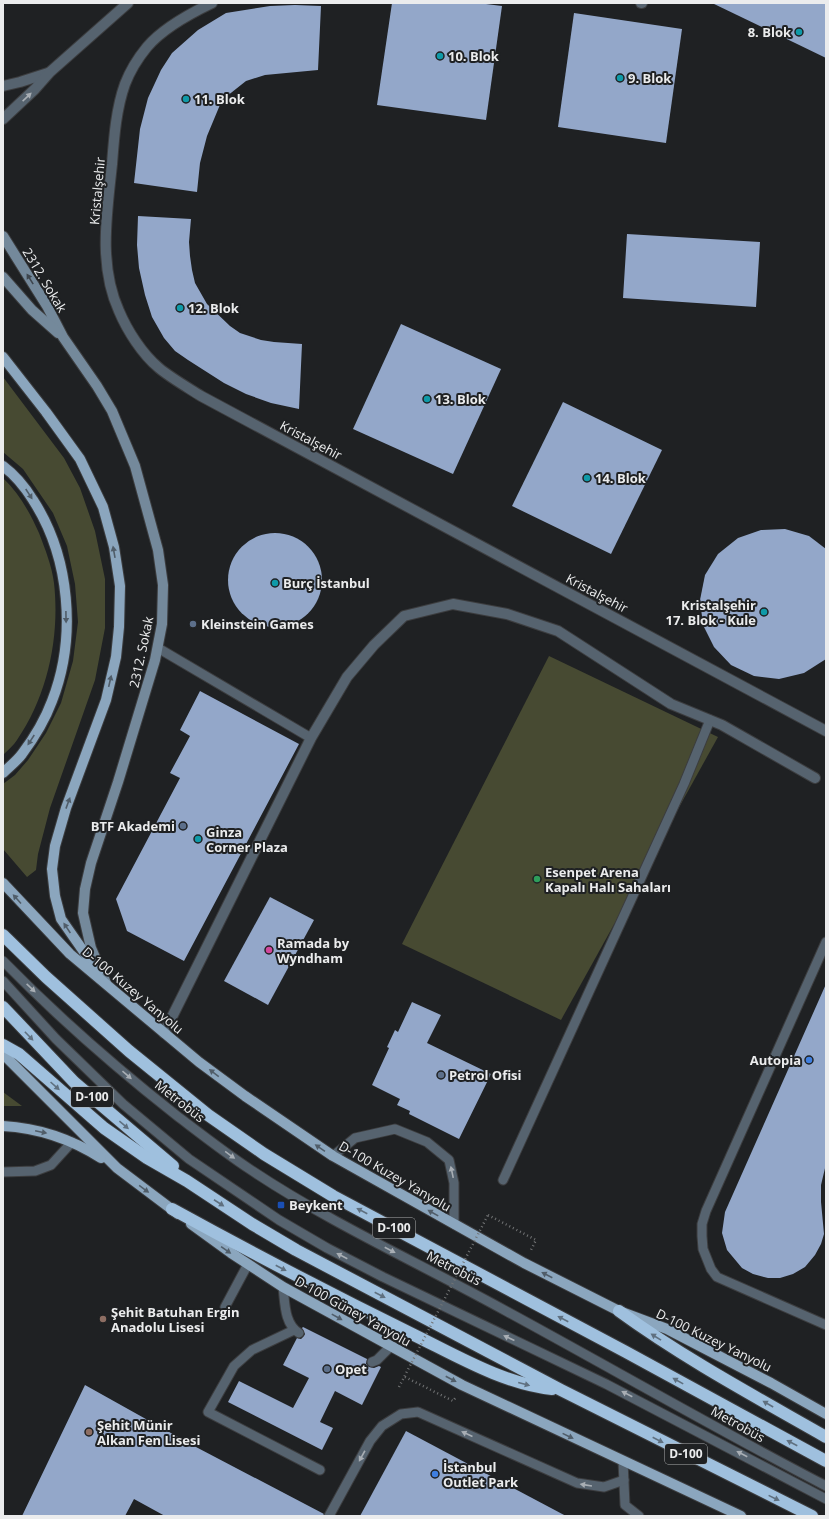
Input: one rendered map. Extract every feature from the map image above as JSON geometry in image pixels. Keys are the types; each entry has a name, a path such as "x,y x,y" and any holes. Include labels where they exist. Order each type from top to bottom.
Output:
{"highway":[{"name":"D-100","path":"3,935 46,977 129,1051 208,1115 264,1154 334,1196 826,1461"},
{"name":"D-100","path":"3,1007 74,1082 170,1164 187,1181 245,1220 296,1250 561,1390 812,1516"},
{"path":"3,1045 19,1054 104,1128 147,1158 187,1181"},
{"path":"172,1210 284,1270 477,1366 519,1382 541,1388 561,1390"},
{"path":"619,1311 650,1334 684,1355 826,1437"}],"main road":[{"path":"3,357 80,459 103,507 114,547 118,570 120,586 119,627 116,657 106,700 60,826 55,846 52,869 55,896 61,919 106,983"},
{"path":"3,466 24,487 40,511 53,538 62,574 66,602 64,651 52,701 41,724 22,755 3,773"},
{"name":"D-100 Kuzey Yanyolu","path":"3,883 70,954 199,1062 245,1096 333,1156 524,1263 619,1311 667,1329 771,1383 826,1414"},
{"name":"D-100 Güney Yanyolu","path":"3,1054 117,1168 209,1238 283,1287 390,1347 462,1385 741,1516"},
{"path":"3,1126 18,1127 50,1134 72,1142 90,1151 117,1168"}],"street":[{"path":"3,119 35,89 50,72 128,3"},
{"name":"Kristalşehir","path":"212,3 198,9 165,30 147,47 125,83 119,105 109,194 105,248 108,274 118,310 135,341 158,367 201,396 826,731"},
{"path":"3,86 50,72"},
{"name":"2312. Sokak","path":"3,236 47,306 63,337 97,386 112,411 135,466 158,550 163,585 162,624 158,648 142,706 91,862 85,889 83,914 91,948 106,983"},
{"name":"2312. Sokak","path":"3,277 32,310 63,337"},
{"path":"164,1033 311,738 347,677 374,645 404,616 453,604 507,614 558,631 671,704 722,725 815,778"}],"lane":[{"path":"158,648 311,738"},
{"path":"503,1180 684,784 710,720"},
{"path":"826,942 706,1211 702,1224 702,1236 706,1259 717,1278 826,1325"},
{"name":"Metrobüs","path":"3,961 86,1040 138,1085 251,1170 340,1223 464,1288 826,1486"},
{"name":"Metrobüs","path":"3,982 56,1039 123,1104 189,1158 280,1220 327,1248 383,1278 606,1384 826,1499"},
{"path":"333,1156 355,1138 395,1129 426,1142 449,1160 454,1183 454,1224"},
{"path":"3,1172 35,1171 51,1165 72,1142"},
{"path":"225,1306 248,1264"},
{"path":"283,1287 286,1314 289,1322 297,1332 252,1350 234,1366 208,1412 320,1470"},
{"path":"372,1362 377,1360 390,1347"},
{"path":"329,1516 370,1441 382,1426 401,1414 418,1412 577,1483 604,1488 624,1480"},
{"path":"623,1461 625,1504 639,1516"}],"path":[{"path":"399,1387 488,1215 536,1240"},
{"path":"404,1377 444,1397"}],"green space":[{"path":"3,377 64,458 80,488 95,531 105,579 105,628 95,680 50,808 38,854 36,870 27,877 3,849 3,784 15,775 28,760 46,733 61,703 73,661 78,622 75,584 67,546 53,513 23,469 3,452"},
{"path":"3,478 14,490 32,518 48,558 54,583 55,624 49,664 44,685 37,704 28,723 16,742 3,755"},
{"name":"Esenpet Arena Kapalı Halı Sahaları","path":"549,656 718,737 561,1020 402,944"},
{"path":"3,1092 22,1106 3,1106"}],"building":[{"name":"10. Blok","path":"392,3 478,3 502,6 486,120 377,105"},
{"name":"8. Blok","path":"712,3 826,3 826,58"},
{"name":"11. Blok","path":"270,6 321,6 318,70 265,75 246,81 222,100 207,136 200,163 197,192 134,183 140,129 148,98 161,70 172,53 198,30 226,13"},
{"name":"9. Blok","path":"574,13 682,29 666,143 558,127"},
{"name":"12. Blok","path":"138,216 191,219 189,242 192,270 195,283 207,304 230,326 240,333 261,340 302,344 299,409 271,403 246,394 224,383 175,351 164,338 152,317 139,268 137,245"},
{"path":"627,234 760,242 756,307 623,298"},
{"name":"13. Blok","path":"401,324 501,369 453,474 353,429"},
{"name":"14. Blok","path":"563,402 662,450 611,554 512,506"},
{"name":"Kristalşehir 17. Blok - Kule","path":"785,529 809,536 826,549 826,659 804,673 779,679 754,676 731,665 714,647 703,625 700,600 705,575 718,554 738,538 761,530"},
{"name":"Burç İstanbul","path":"275,533 293,536 308,547 319,562 322,580 319,598 308,613 293,624 275,627 257,624 242,613 231,598 228,580 231,562 242,547 257,536"},
{"name":"Ginza Corner Plaza","path":"200,691 299,744 184,961 127,931 116,899 180,778 170,773 190,736 180,730"},
{"name":"Ramada by Wyndham","path":"270,897 314,920 268,1005 224,981"},
{"name":"Autopia","path":"826,984 826,1164 821,1185 824,1234 815,1255 805,1267 793,1274 780,1278 768,1278 753,1274 742,1268 727,1250 722,1233 725,1212"},
{"path":"412,1002 441,1015 427,1043 491,1074 459,1139 409,1114 410,1111 397,1105 400,1099 372,1085 389,1048 387,1047 395,1030 398,1032"},
{"path":"303,1327 367,1359 366,1364 369,1367 381,1367 362,1405 335,1391 320,1422 333,1428 322,1450 228,1402 239,1381 293,1408 309,1378 283,1365 297,1338 301,1339 304,1336 305,1334 302,1328"},
{"name":"Şehit Münir Alkan Fen Lisesi","path":"85,1385 196,1447 324,1514 323,1516 165,1516 134,1499 125,1516 22,1516"},
{"name":"İstanbul Outlet Park","path":"406,1431 566,1516 360,1516"}],"place":[{"name":"8. Blok","path":"799,32"},
{"name":"10. Blok","path":"440,56"},
{"name":"9. Blok","path":"620,78"},
{"name":"11. Blok","path":"186,99"},
{"name":"12. Blok","path":"180,308"},
{"name":"13. Blok","path":"427,399"},
{"name":"14. Blok","path":"587,478"},
{"name":"Burç İstanbul","path":"275,583"},
{"name":"Kristalşehir 17. Blok - Kule","path":"764,612"},
{"name":"Kleinstein Games","path":"193,624"},
{"name":"BTF Akademi","path":"183,826"},
{"name":"Ginza Corner Plaza","path":"198,839"},
{"name":"Esenpet Arena Kapalı Halı Sahaları","path":"537,879"},
{"name":"Ramada by Wyndham","path":"269,950"},
{"name":"Autopia","path":"809,1060"},
{"name":"Petrol Ofisi","path":"441,1075"},
{"name":"Beykent","path":"281,1205"},
{"name":"Şehit Batuhan Ergin Anadolu Lisesi","path":"103,1319"},
{"name":"Opet","path":"327,1369"},
{"name":"Şehit Münir Alkan Fen Lisesi","path":"89,1432"},
{"name":"İstanbul Outlet Park","path":"435,1474"}]}
